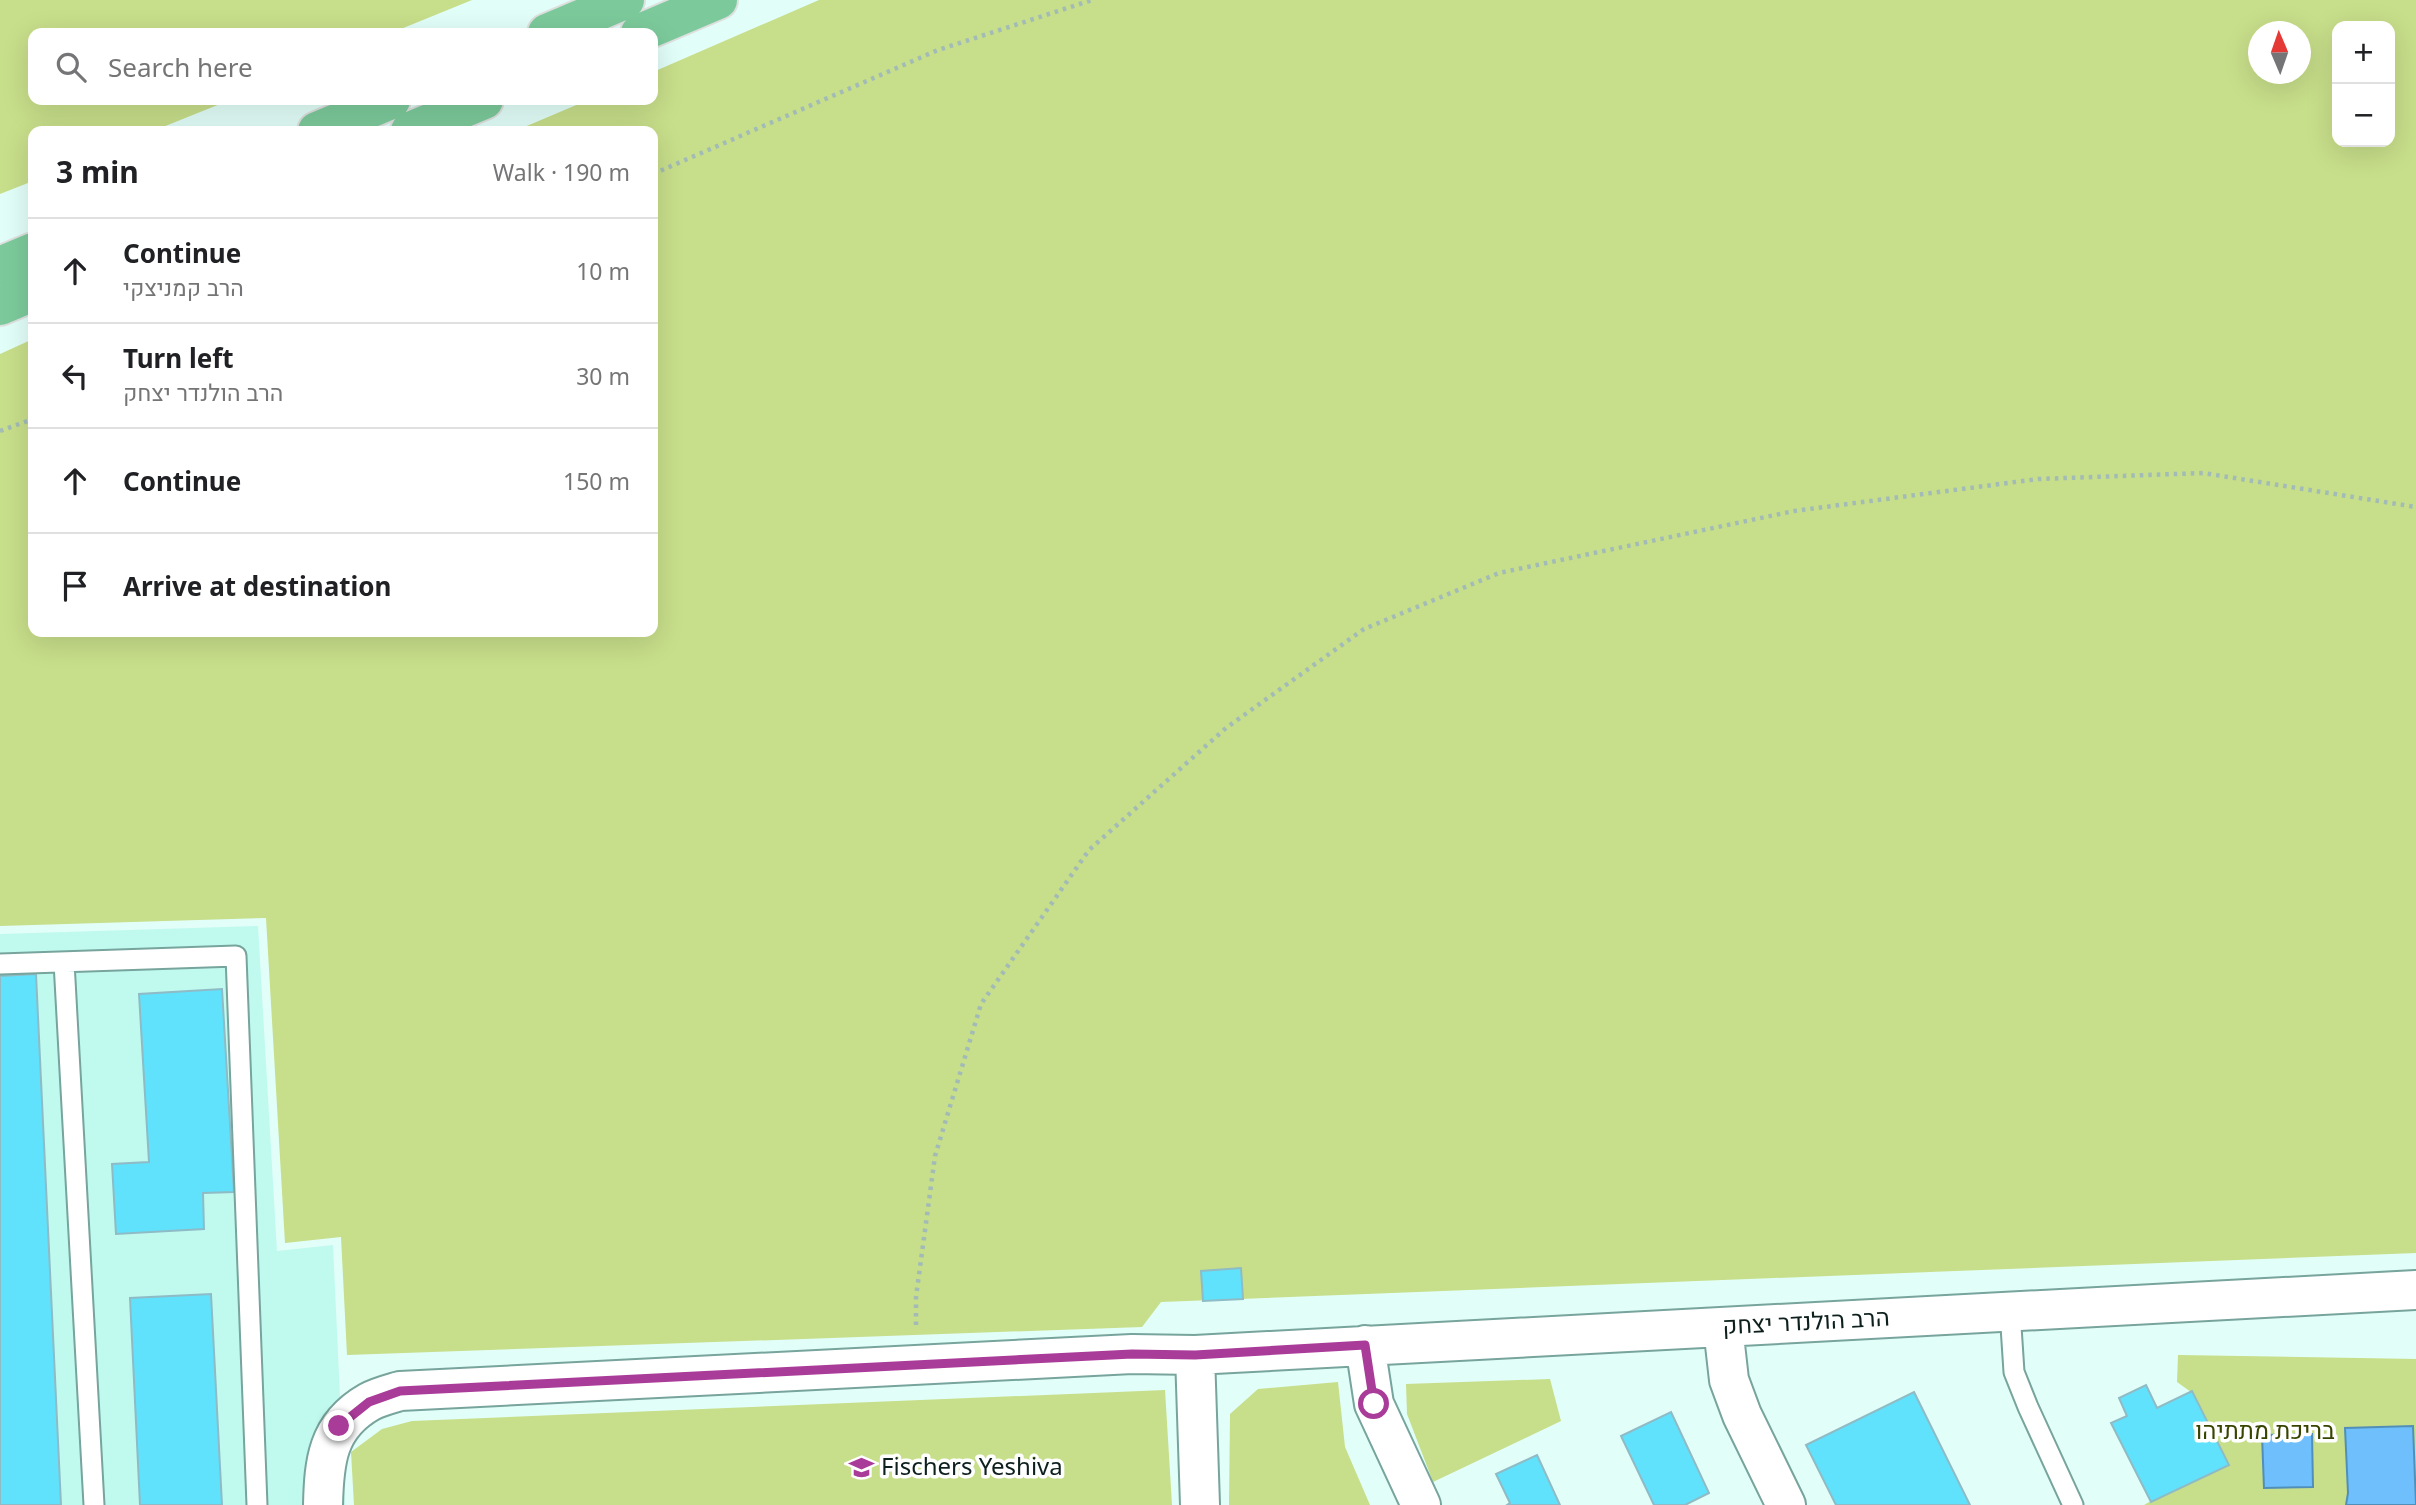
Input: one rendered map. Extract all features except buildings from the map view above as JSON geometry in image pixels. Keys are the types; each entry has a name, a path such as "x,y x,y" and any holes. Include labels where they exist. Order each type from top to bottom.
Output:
{"main road":[{"path":"559,28 625,0"},
{"path":"652,28 718,0"},
{"path":"329,126 379,105"},
{"path":"422,126 472,105"},
{"path":"0,266 28,254"},
{"path":"0,306 28,294"}],"street":[{"name":"הרב הולנדר יצחק","path":"323,1505 324,1464 339,1426 369,1402 400,1391 1132,1354 1195,1355 2416,1290"},
{"path":"1723,1326 1729,1380 1742,1415 1786,1505"},
{"path":"1365,1345 1374,1404 1420,1505"},
{"path":"1195,1355 1200,1505"}],"lane":[{"path":"0,964 236,956 257,1505"},
{"path":"64,962 94,1505"},
{"path":"2010,1311 2014,1372 2074,1505"}],"path":[{"path":"658,172 938,50 1091,0"},
{"path":"0,431 28,421"},
{"path":"915,1365 916,1297 934,1156 981,1004 1089,850 1226,728 1364,629 1499,572 1794,511 2038,479 2203,473 2416,507"}],"shaded area":[{"path":"258,926 277,1251 333,1245 345,1505 0,1505 0,934"}],"green space":[{"path":"0,0 472,0 403,28 28,28 28,105 218,105 165,126 28,126 28,183 0,194"},
{"path":"819,0 2416,0 2416,1253 1161,1302 1142,1327 347,1355 341,1237 285,1243 266,918 0,926 0,354 28,341 28,637 658,637 658,126 527,126 576,105 658,105 658,70"},
{"name":"בריכת מתתיהו","path":"2178,1355 2416,1359 2416,1505 2144,1505 2151,1501 2111,1423 2127,1415 2119,1398 2146,1385 2158,1408 2191,1392 2177,1382"},
{"path":"1550,1379 1561,1421 1433,1482 1407,1414 1406,1384"},
{"path":"1338,1382 1345,1447 1370,1505 1229,1505 1230,1414 1258,1389"},
{"path":"1165,1390 1172,1505 354,1505 351,1452 382,1429 412,1421"}],"water":[{"path":"2413,1426 2416,1505 2346,1505 2348,1493 2345,1428"},
{"path":"2312,1434 2313,1487 2264,1488 2262,1435"}],"place":[{"name":"Fischers Yeshiva","path":"861,1467"}],"route":[{"path":"339,1426 369,1402 400,1391 1132,1354 1195,1355 1365,1345 1374,1404"}]}
